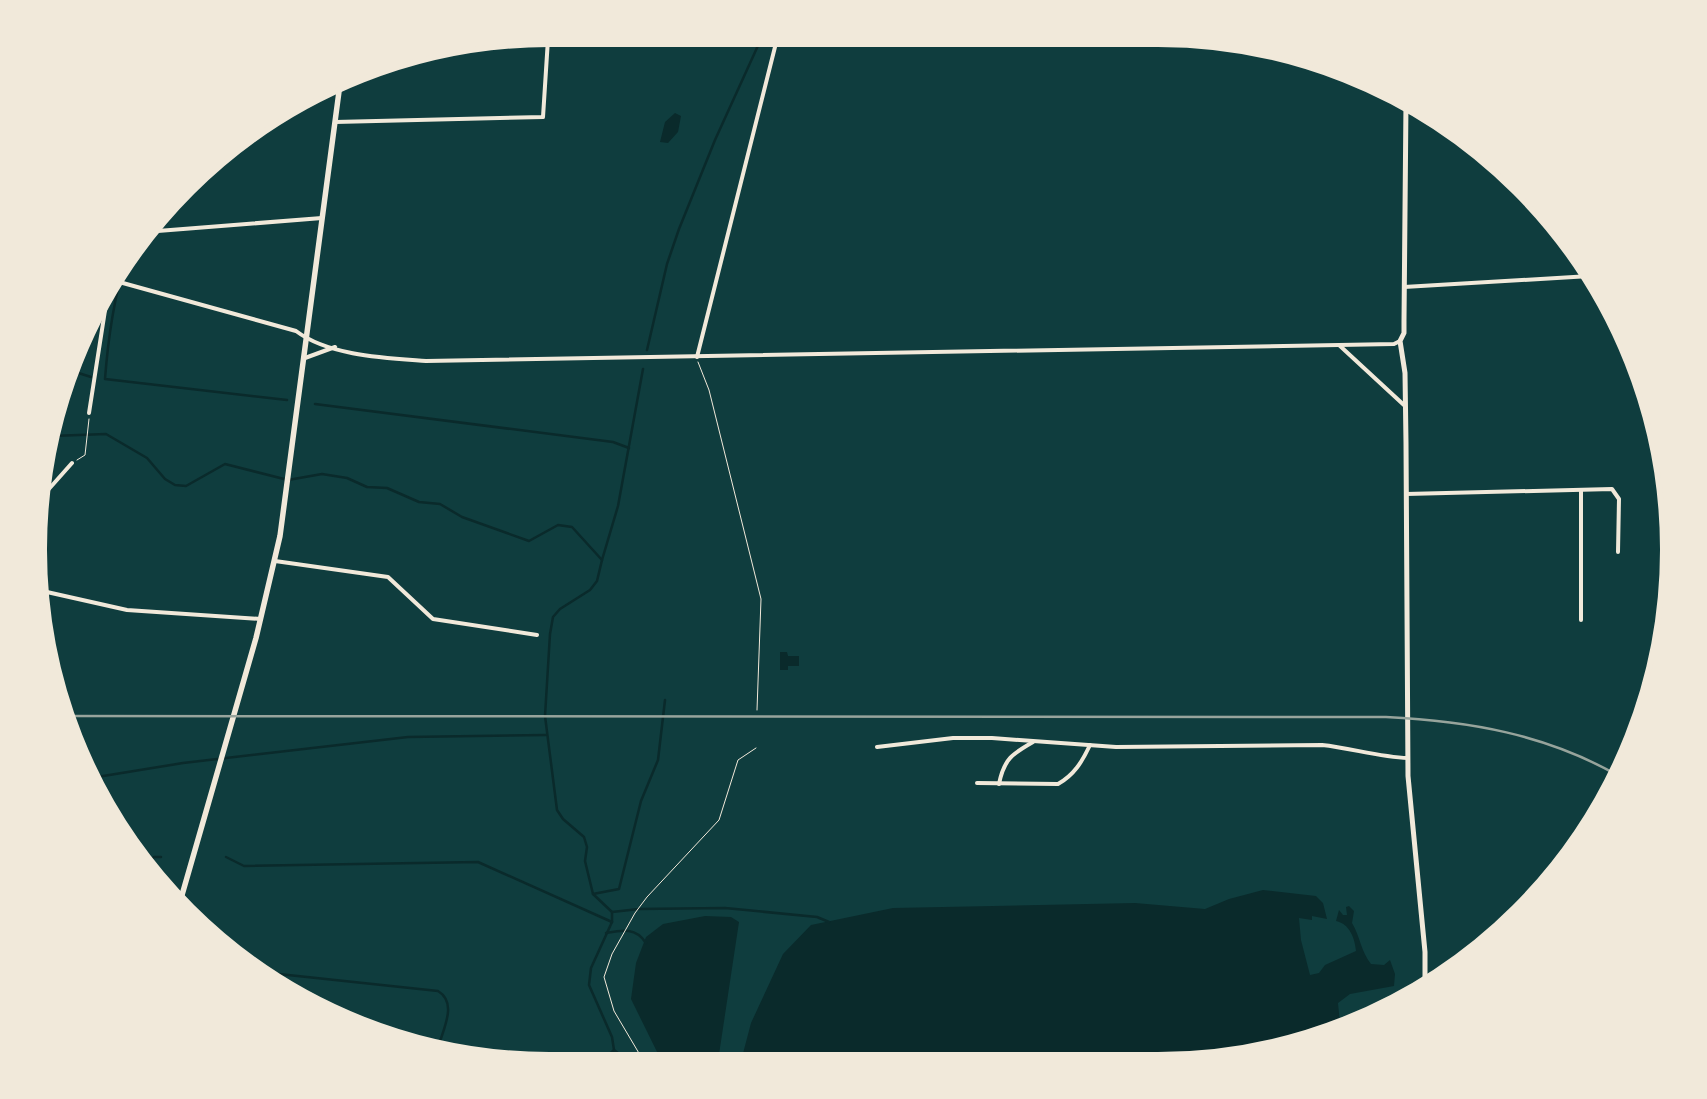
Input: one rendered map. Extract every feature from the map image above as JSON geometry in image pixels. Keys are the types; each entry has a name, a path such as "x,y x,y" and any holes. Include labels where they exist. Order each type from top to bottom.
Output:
{"main road":[{"path":"182,896 261,619 275,561 305,358 339,90"}],"street":[{"path":"335,122 543,116 548,44"},
{"path":"697,357 776,44"},
{"path":"1406,110 1404,333 1400,341 1404,373 1405,406 1408,758 1425,952 1425,978"},
{"path":"157,231 323,218"},
{"path":"1404,288 1583,276"},
{"path":"121,282 296,331 307,339 363,355 426,361 1394,344 1400,341"},
{"path":"89,413 105,309"},
{"path":"1339,345 1405,406"},
{"path":"305,358 335,347"},
{"path":"47,491 72,463"},
{"path":"1406,494 1607,488 1616,492 1618,498 1618,552"},
{"path":"1581,490 1581,620"},
{"path":"275,561 388,577 433,619 537,635"},
{"path":"46,592 127,610 261,619"},
{"path":"877,747 953,738 992,738 1090,745 1322,745 1347,748 1388,757 1408,758"},
{"path":"999,784 1004,764 1020,749 1033,742"},
{"path":"977,783 1058,784 1068,779 1080,764 1090,745"}],"path":[{"path":"698,366 709,390 761,599 757,710"},
{"path":"72,463 85,455 89,413"},
{"path":"640,1055 614,1011 604,977 612,954 635,913 647,897 720,820 738,760 756,748"}],"water":[{"path":"675,113 681,116 678,132 668,143 660,142 665,122"},
{"path":"780,652 787,652 788,656 799,656 799,666 788,666 788,670 780,670"},
{"path":"1263,890 1316,896 1323,903 1327,919 1312,916 1312,920 1299,918 1301,940 1310,975 1319,973 1325,965 1356,951 1351,933 1345,925 1336,921 1339,910 1343,915 1347,915 1346,907 1349,906 1354,911 1352,923 1368,959 1371,964 1384,965 1390,960 1395,974 1394,986 1350,994 1338,1003 1340,1021 1288,1038 1224,1051 1157,1055 743,1055 751,1023 783,954 811,925 893,908 1135,903 1205,909 1229,899"},
{"path":"705,916 731,917 739,922 719,1055 659,1055 631,999 636,963 646,937 663,924"}],"waterway":[{"path":"647,350 667,264 679,229 715,140 759,44"},
{"path":"119,285 112,319 105,379 287,400"},
{"path":"602,560 618,506 643,369"},
{"path":"76,372 91,377"},
{"path":"315,404 613,442 629,448"},
{"path":"57,436 106,434 147,458 165,479 175,485 186,486 225,464 288,480 322,474 347,478 367,487 387,488 419,502 440,504 462,517 529,541 558,525 572,527 602,560 597,581 590,590 560,609 553,617 550,634 545,716 557,810 563,819 584,837 587,847 585,861 593,894 612,912 612,922 591,968 589,985 612,1037 614,1050 608,1055"},
{"path":"593,894 619,889 641,801 658,760 665,700"},
{"path":"98,777 183,763 408,737 546,735"},
{"path":"150,860 154,857 161,857"},
{"path":"226,857 244,866 478,862 612,922"},
{"path":"612,912 639,909 725,908 817,917 829,922"},
{"path":"606,933 633,932 638,934 646,943"},
{"path":"275,974 438,991 444,996 448,1009 439,1043"},
{"path":"614,1050 620,1055"}],"railway":[{"path":"72,716 1386,717 1447,722 1505,732 1562,749 1611,772"}]}
